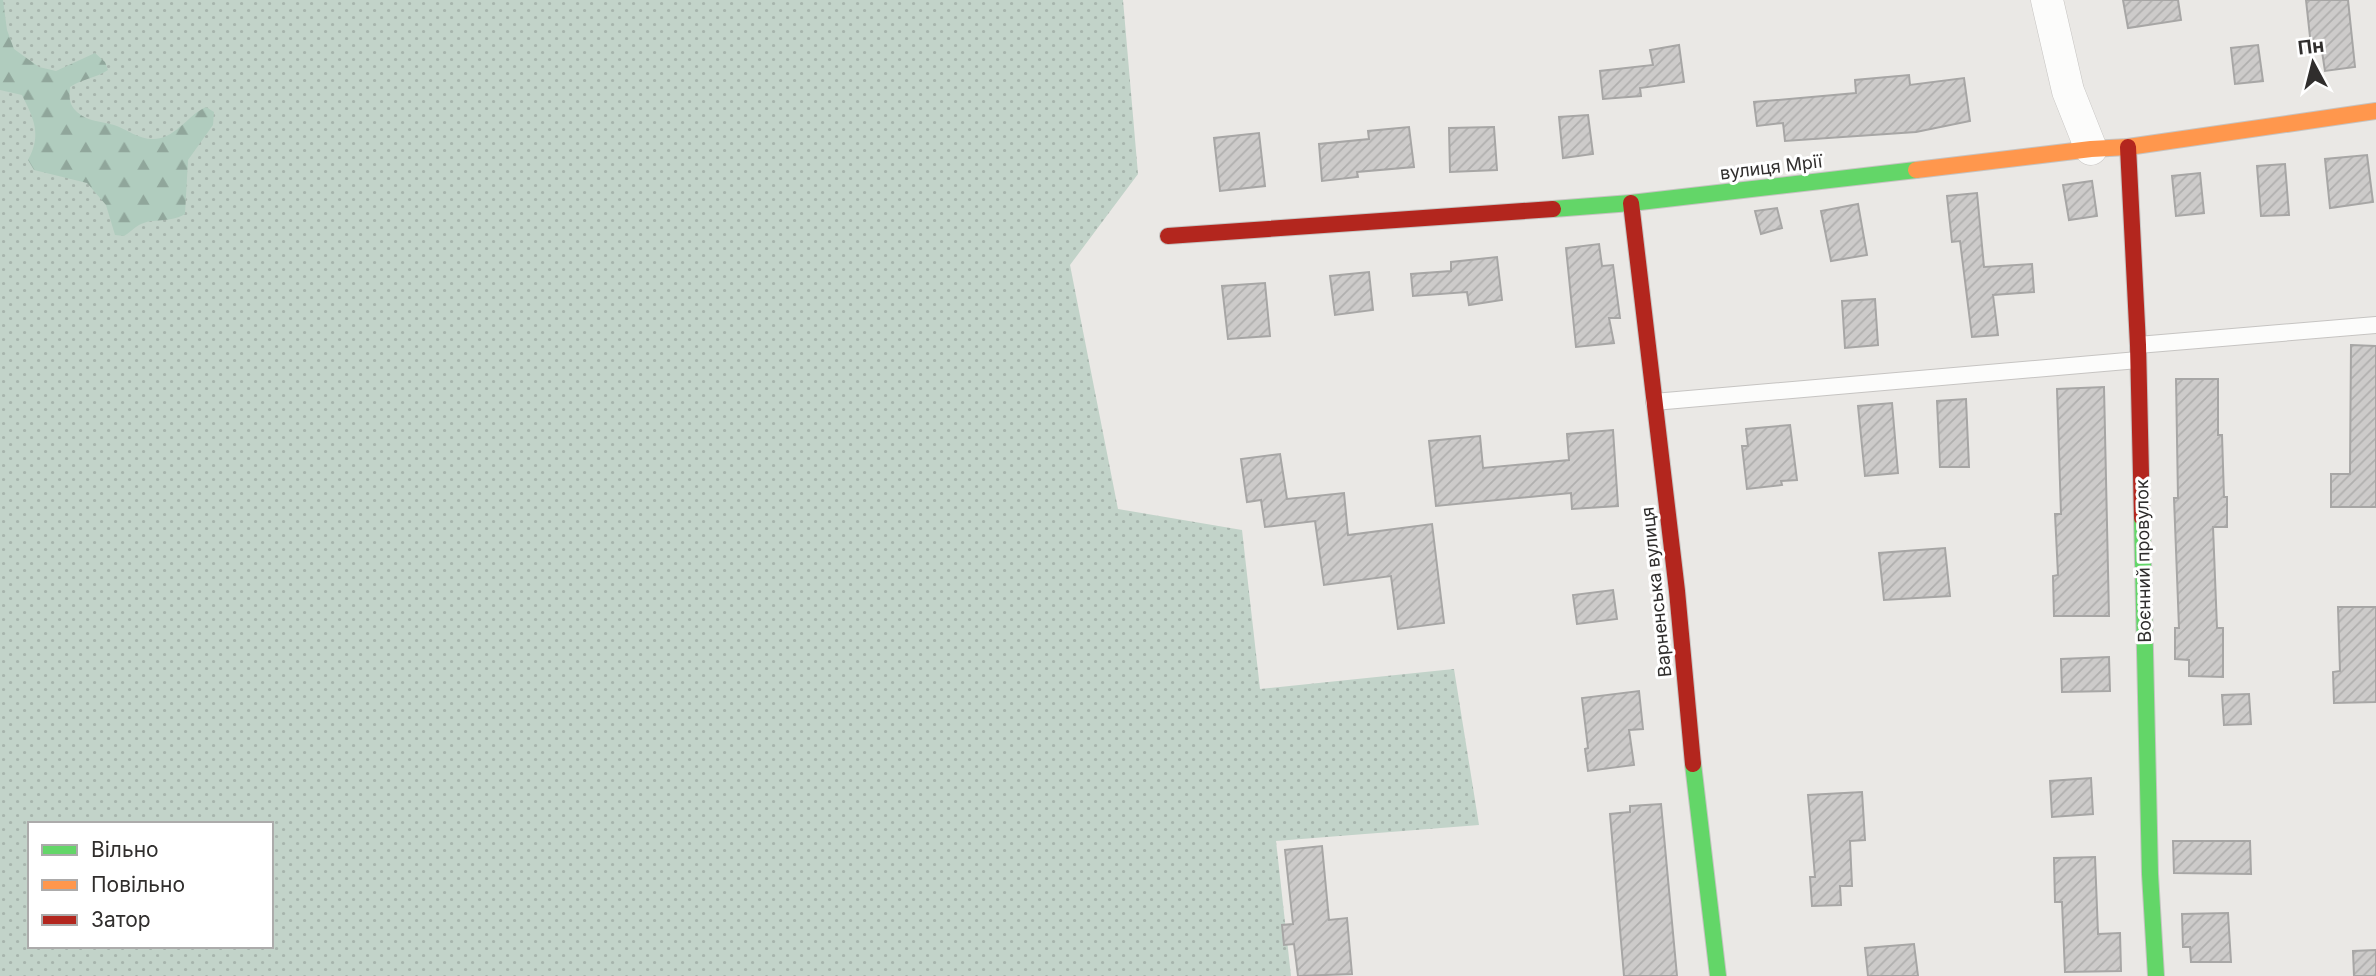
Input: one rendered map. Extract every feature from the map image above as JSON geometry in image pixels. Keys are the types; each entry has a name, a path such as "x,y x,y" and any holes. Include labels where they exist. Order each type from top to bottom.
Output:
{"street":[{"path":"2047,0 2068,91 2091,149"},
{"name":"вулиця Мрії","path":"1168,236 1631,203 2091,149 2128,147 2376,111"},
{"name":"Воєнний провулок","path":"2128,147 2138,352 2150,874 2156,976"},
{"name":"Варненська вулиця","path":"1631,203 1644,298 1697,806 1718,976"}],"lane":[{"path":"1654,402 2376,325"}],"green space":[{"path":"0,0 1123,0 1138,174 1070,265 1118,509 1242,530 1260,689 1454,669 1479,825 1276,841 1291,976 0,976"},
{"path":"0,0 3,0 7,30 14,49 39,67 56,71 95,53 105,62 108,70 70,87 72,107 86,118 154,139 167,136 206,107 214,112 213,125 188,160 185,214 173,219 150,221 137,226 124,236 115,235 106,205 87,183 34,170 28,160 35,143 35,127 30,112 22,95 0,90"}],"building":[{"path":"2123,0 2178,0 2181,20 2128,28"},
{"path":"2306,0 2348,0 2355,67 2325,71 2321,45 2311,46"},
{"path":"1679,45 1684,82 1640,88 1641,96 1603,99 1600,71 1653,65 1650,50"},
{"path":"2258,45 2263,81 2235,84 2231,48"},
{"path":"1909,75 1910,85 1964,78 1970,121 1916,132 1785,141 1783,123 1757,126 1754,102 1856,93 1855,80"},
{"path":"1588,115 1593,154 1563,158 1559,117"},
{"path":"1409,127 1414,167 1357,172 1358,177 1322,181 1319,144 1369,139 1368,131"},
{"path":"1494,127 1497,170 1450,172 1449,128"},
{"path":"1259,133 1265,186 1220,191 1214,138"},
{"path":"2367,155 2373,202 2330,208 2325,159"},
{"path":"2285,164 2289,215 2261,216 2257,166"},
{"path":"2200,173 2204,213 2176,216 2172,176"},
{"path":"2092,181 2097,216 2069,220 2063,185"},
{"path":"1977,193 1984,267 2032,264 2034,292 1993,295 1998,335 1972,337 1960,241 1952,242 1947,196"},
{"path":"1858,204 1867,255 1831,261 1821,211"},
{"path":"1777,208 1782,228 1761,234 1755,211"},
{"path":"1599,244 1602,266 1613,265 1620,318 1609,318 1614,343 1576,347 1566,248"},
{"path":"1497,257 1502,300 1469,305 1467,292 1413,296 1411,274 1451,271 1451,262"},
{"path":"1369,272 1373,310 1335,315 1330,276"},
{"path":"1265,283 1270,336 1228,339 1222,286"},
{"path":"1875,299 1878,345 1845,348 1842,301"},
{"path":"2351,345 2376,346 2376,507 2331,507 2331,474 2350,474"},
{"path":"2176,379 2218,379 2218,435 2222,435 2227,527 2213,527 2217,628 2223,628 2223,677 2189,676 2189,660 2175,659 2175,628 2179,628 2174,498 2178,498"},
{"path":"2104,387 2109,616 2054,616 2053,576 2058,575 2055,514 2061,514 2057,389"},
{"path":"1966,399 1969,467 1940,467 1937,401"},
{"path":"1892,403 1898,473 1865,476 1858,406"},
{"path":"1790,425 1797,480 1781,481 1782,485 1747,489 1742,446 1748,446 1746,429"},
{"path":"1613,430 1618,506 1572,509 1571,493 1436,506 1429,441 1480,436 1483,468 1569,460 1567,434"},
{"path":"1280,454 1287,499 1344,493 1348,535 1432,524 1444,623 1398,629 1391,576 1324,585 1315,521 1265,527 1261,500 1247,502 1241,459"},
{"path":"1945,548 1950,596 1884,600 1879,553"},
{"path":"1613,590 1617,619 1577,624 1573,595"},
{"path":"2338,607 2376,607 2376,702 2334,703 2333,672 2340,671"},
{"path":"2109,657 2110,691 2062,692 2061,659"},
{"path":"1639,691 1643,729 1629,730 1634,765 1588,771 1582,698"},
{"path":"2249,694 2251,724 2224,725 2222,695"},
{"path":"2091,778 2093,814 2052,817 2050,781"},
{"path":"1862,792 1865,840 1850,841 1852,886 1840,886 1841,905 1812,906 1810,877 1815,877 1808,795"},
{"path":"1661,804 1677,976 1624,976 1610,814 1630,812 1630,806"},
{"path":"2173,841 2250,841 2251,874 2174,873"},
{"path":"1322,846 1329,920 1347,918 1352,974 1298,976 1294,944 1284,945 1282,925 1293,924 1285,850"},
{"path":"2095,857 2098,934 2120,933 2121,971 2065,972 2062,902 2055,902 2054,858"},
{"path":"2228,913 2231,962 2191,962 2190,947 2183,947 2182,914"},
{"path":"1914,944 1918,976 1868,976 1865,948"},
{"path":"2376,950 2376,976 2354,976 2353,951"}],"traffic: fast":[{"path":"1553,209 1631,203 1916,170"},
{"path":"2142,518 2150,874 2156,976"},
{"path":"1693,764 1718,976"}],"traffic: slow":[{"path":"1916,170 2128,147 2376,111"}],"traffic: jam":[{"path":"2128,147 2138,345 2142,518"},
{"path":"1631,203 1677,591 1693,764"},
{"path":"1168,236 1553,209"}]}
